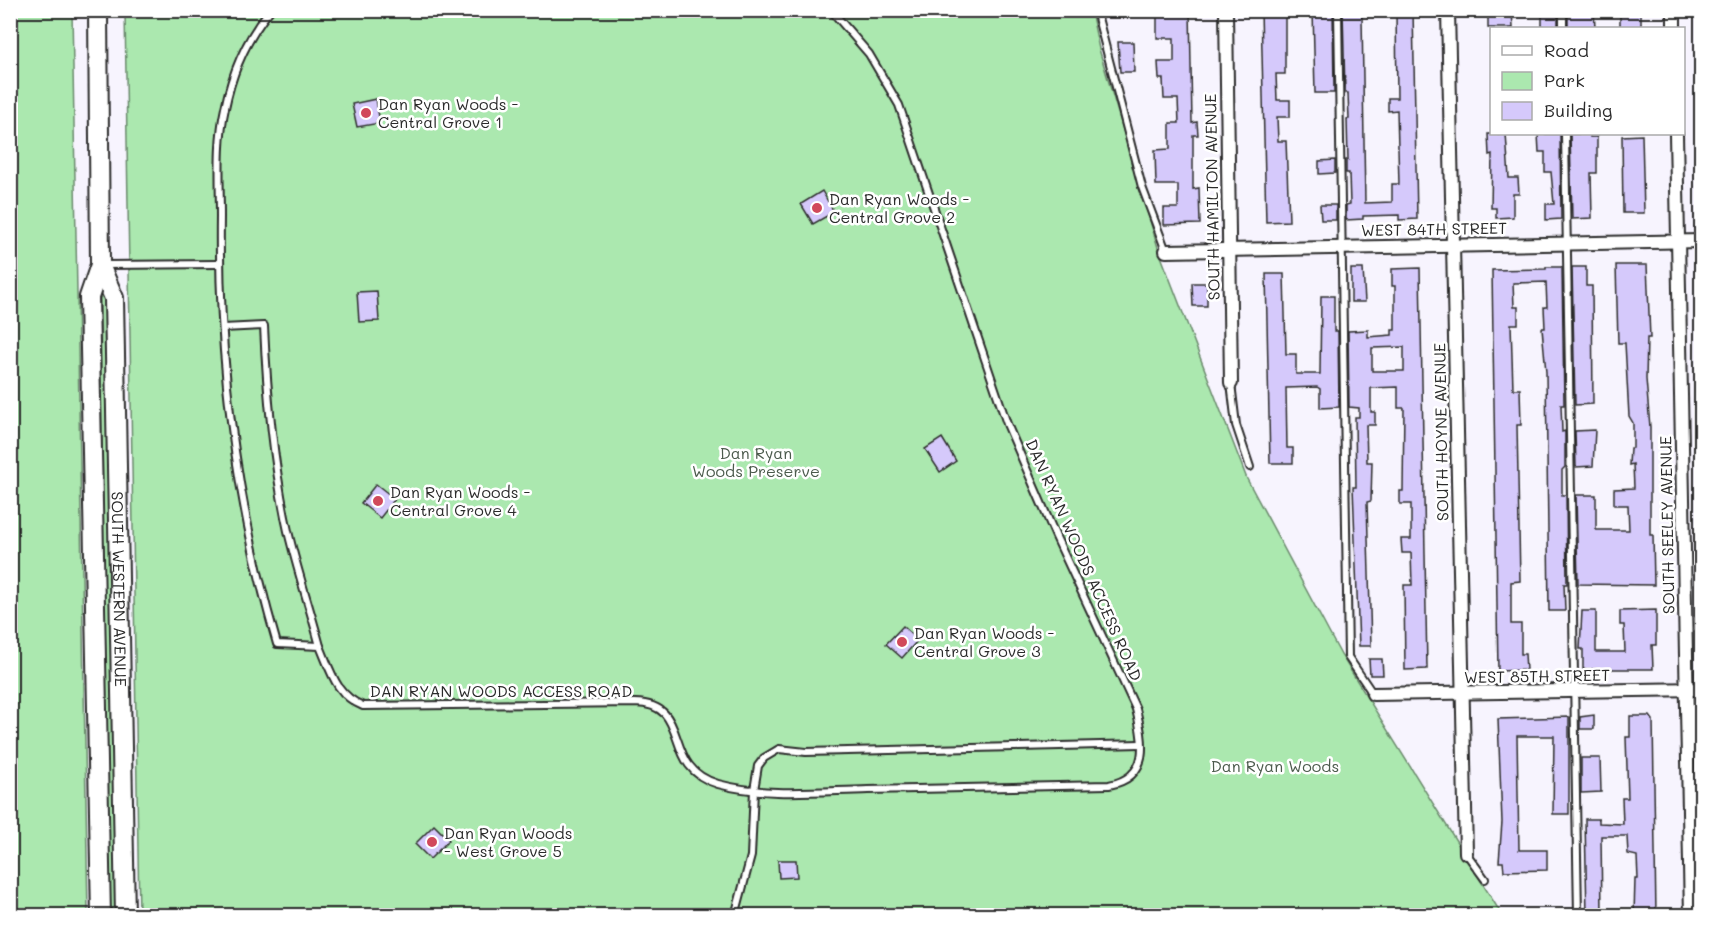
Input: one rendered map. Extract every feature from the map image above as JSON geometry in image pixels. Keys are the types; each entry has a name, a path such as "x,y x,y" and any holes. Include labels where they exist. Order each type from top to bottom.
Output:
{"main road":[{"name":"SOUTH WESTERN AVENUE","path":"98,10 100,265 88,297 101,915"},
{"name":"SOUTH WESTERN AVENUE","path":"100,265 114,298 125,915"}],"street":[{"name":"SOUTH HAMILTON AVENUE","path":"1226,10 1231,383"},
{"name":"SOUTH HOYNE AVENUE","path":"1448,10 1455,246 1466,853"},
{"path":"1674,10 1674,27"},
{"name":"SOUTH SEELEY AVENUE","path":"1676,135 1691,915"},
{"name":"WEST 84TH STREET","path":"1167,250 1701,241"},
{"name":"WEST 85TH STREET","path":"1373,694 1701,689"}],"lane":[{"path":"270,10 245,48 232,78 224,111 221,144 219,264 226,391 238,481 253,556 277,644 320,646"},
{"name":"DAN RYAN WOODS ACCESS ROAD","path":"223,328 264,326 272,441 296,562 320,646 337,687 349,700 363,706 635,703 658,706 668,714 678,748 693,771 718,784 754,790 1109,785 1123,782 1139,768 1141,744 1140,727 1129,692 1056,537 1007,424 899,105 869,54 831,10"},
{"path":"1096,10 1142,187 1167,250"},
{"path":"1338,10 1348,657 1373,694"},
{"path":"1563,10 1563,27"},
{"path":"1565,135 1578,915"},
{"path":"100,265 219,264"},
{"path":"1231,383 1236,425 1250,467"},
{"path":"735,915 751,856 754,790 758,766 764,758 779,749 806,752 1141,744"},
{"path":"1466,853 1485,879"}],"green space":[{"path":"10,11 72,11 88,915 11,915"},
{"name":"Dan Ryan Woods Preserve","path":"125,11 1091,11 1099,49 1159,251 1247,479 1341,655 1502,915 139,915"},
{"path":"100,296 105,298 116,916 109,915"}],"building":[{"path":"1157,10 1190,10 1192,123 1197,122 1198,135 1193,135 1193,189 1199,188 1200,224 1164,225 1164,208 1178,208 1178,185 1156,185 1155,150 1170,149 1170,123 1179,123 1178,99 1164,99 1163,79 1159,79 1158,62 1174,62 1174,38 1157,38"},
{"path":"1261,10 1285,10 1285,74 1276,74 1277,100 1290,100 1290,117 1277,117 1278,141 1286,141 1289,221 1266,222"},
{"path":"1313,10 1333,10 1334,93 1315,93"},
{"path":"1343,10 1361,10 1362,17 1365,203 1392,202 1392,184 1399,184 1397,110 1388,111 1388,98 1397,98 1396,10 1413,10 1417,219 1399,220 1399,215 1363,216 1363,219 1346,220 1346,205 1350,204 1349,173 1346,173 1347,119 1349,119 1348,93 1345,93"},
{"path":"1488,10 1512,10 1513,27 1488,28"},
{"path":"1542,10 1558,10 1558,27 1542,27"},
{"path":"1568,10 1594,10 1595,27 1568,27"},
{"path":"1620,10 1641,10 1640,27 1620,27"},
{"path":"1118,42 1133,42 1134,72 1120,72"},
{"name":"Dan Ryan Woods - Central Grove 1","path":"376,99 380,123 357,127 352,104"},
{"path":"1488,134 1506,135 1509,178 1518,178 1519,194 1513,194 1513,217 1496,218 1496,208 1491,208 1492,154 1489,155"},
{"path":"1538,135 1560,135 1561,219 1546,220 1546,204 1554,204 1551,172 1545,172 1545,152 1539,152"},
{"path":"1570,135 1590,135 1590,137 1597,137 1597,173 1591,173 1592,218 1572,219"},
{"path":"1642,135 1644,213 1623,213 1622,136"},
{"path":"1335,160 1335,173 1319,174 1319,161"},
{"name":"Dan Ryan Woods - Central Grove 2","path":"822,191 834,212 813,224 801,204"},
{"path":"1320,205 1336,205 1336,220 1321,220"},
{"path":"1616,265 1647,265 1650,338 1647,338 1646,379 1650,427 1650,535 1653,535 1654,585 1578,584 1576,495 1596,495 1596,530 1629,530 1628,505 1614,505 1614,489 1634,488 1633,464 1629,465 1630,448 1633,448 1633,423 1629,416 1625,343 1618,343"},
{"path":"1546,267 1562,267 1564,405 1561,405 1562,432 1565,431 1565,467 1562,470 1562,495 1566,495 1567,584 1564,584 1565,611 1549,611 1546,372 1542,328 1545,328 1544,307 1547,307 1546,282 1513,283 1514,307 1518,307 1518,324 1511,324 1513,389 1520,389 1521,425 1517,425 1520,581 1511,582 1511,624 1521,624 1521,654 1525,654 1526,670 1498,671 1492,270 1546,269"},
{"path":"1572,267 1586,267 1586,286 1592,286 1593,404 1575,405"},
{"path":"1420,268 1427,669 1405,670 1404,585 1412,585 1411,553 1402,553 1401,539 1411,539 1411,504 1400,504 1400,491 1403,491 1404,408 1398,408 1398,387 1371,388 1371,412 1375,412 1375,425 1366,425 1367,462 1372,462 1371,501 1367,502 1371,646 1359,646 1353,487 1356,487 1355,417 1359,417 1359,408 1349,407 1348,331 1368,330 1368,337 1392,335 1392,330 1395,330 1395,286 1392,286 1392,269","holes":["1404,347 1404,371 1372,371 1372,348"]},
{"path":"1351,269 1363,269 1365,302 1351,302"},
{"path":"1266,274 1284,274 1286,354 1296,354 1296,374 1320,374 1321,296 1334,296 1334,331 1338,331 1339,407 1320,408 1320,389 1317,387 1286,388 1287,448 1293,448 1293,463 1270,463"},
{"path":"1192,283 1207,283 1207,306 1193,306"},
{"path":"377,291 379,321 359,322 357,292"},
{"path":"1595,430 1593,466 1576,467 1575,431"},
{"path":"942,438 956,461 940,472 925,449"},
{"name":"Dan Ryan Woods - Central Grove 4","path":"376,484 395,499 380,518 361,503"},
{"path":"1656,610 1656,645 1652,645 1653,669 1583,669 1583,649 1580,649 1582,611 1596,611 1596,652 1625,652 1624,625 1620,625 1620,611"},
{"name":"Dan Ryan Woods - Central Grove 3","path":"903,626 918,640 902,658 886,644"},
{"path":"1369,659 1382,659 1383,675 1370,675"},
{"path":"1594,715 1594,729 1580,729 1580,717"},
{"path":"1630,716 1650,716 1653,720 1656,915 1634,915 1635,879 1638,879 1637,856 1628,854 1627,836 1601,836 1602,915 1587,915 1585,819 1599,819 1599,823 1623,824 1622,798 1628,798 1626,737 1630,737"},
{"path":"1569,717 1569,814 1553,814 1554,736 1517,736 1519,850 1547,850 1547,870 1504,871 1503,862 1499,862 1502,822 1498,719"},
{"path":"1581,758 1600,758 1601,792 1581,793"},
{"name":"Dan Ryan Woods - West Grove 5","path":"434,825 449,840 430,859 415,844"},
{"path":"778,860 796,860 797,877 779,878"}],"place":[{"name":"Dan Ryan Woods - Central Grove 1","path":"366,113"},
{"name":"Dan Ryan Woods - Central Grove 2","path":"817,208"},
{"name":"Dan Ryan Woods - Central Grove 4","path":"378,501"},
{"name":"Dan Ryan Woods - Central Grove 3","path":"902,642"},
{"name":"Dan Ryan Woods - West Grove 5","path":"432,842"}],"park label":[{"name":"Dan Ryan Woods","path":"1275,766"}]}
